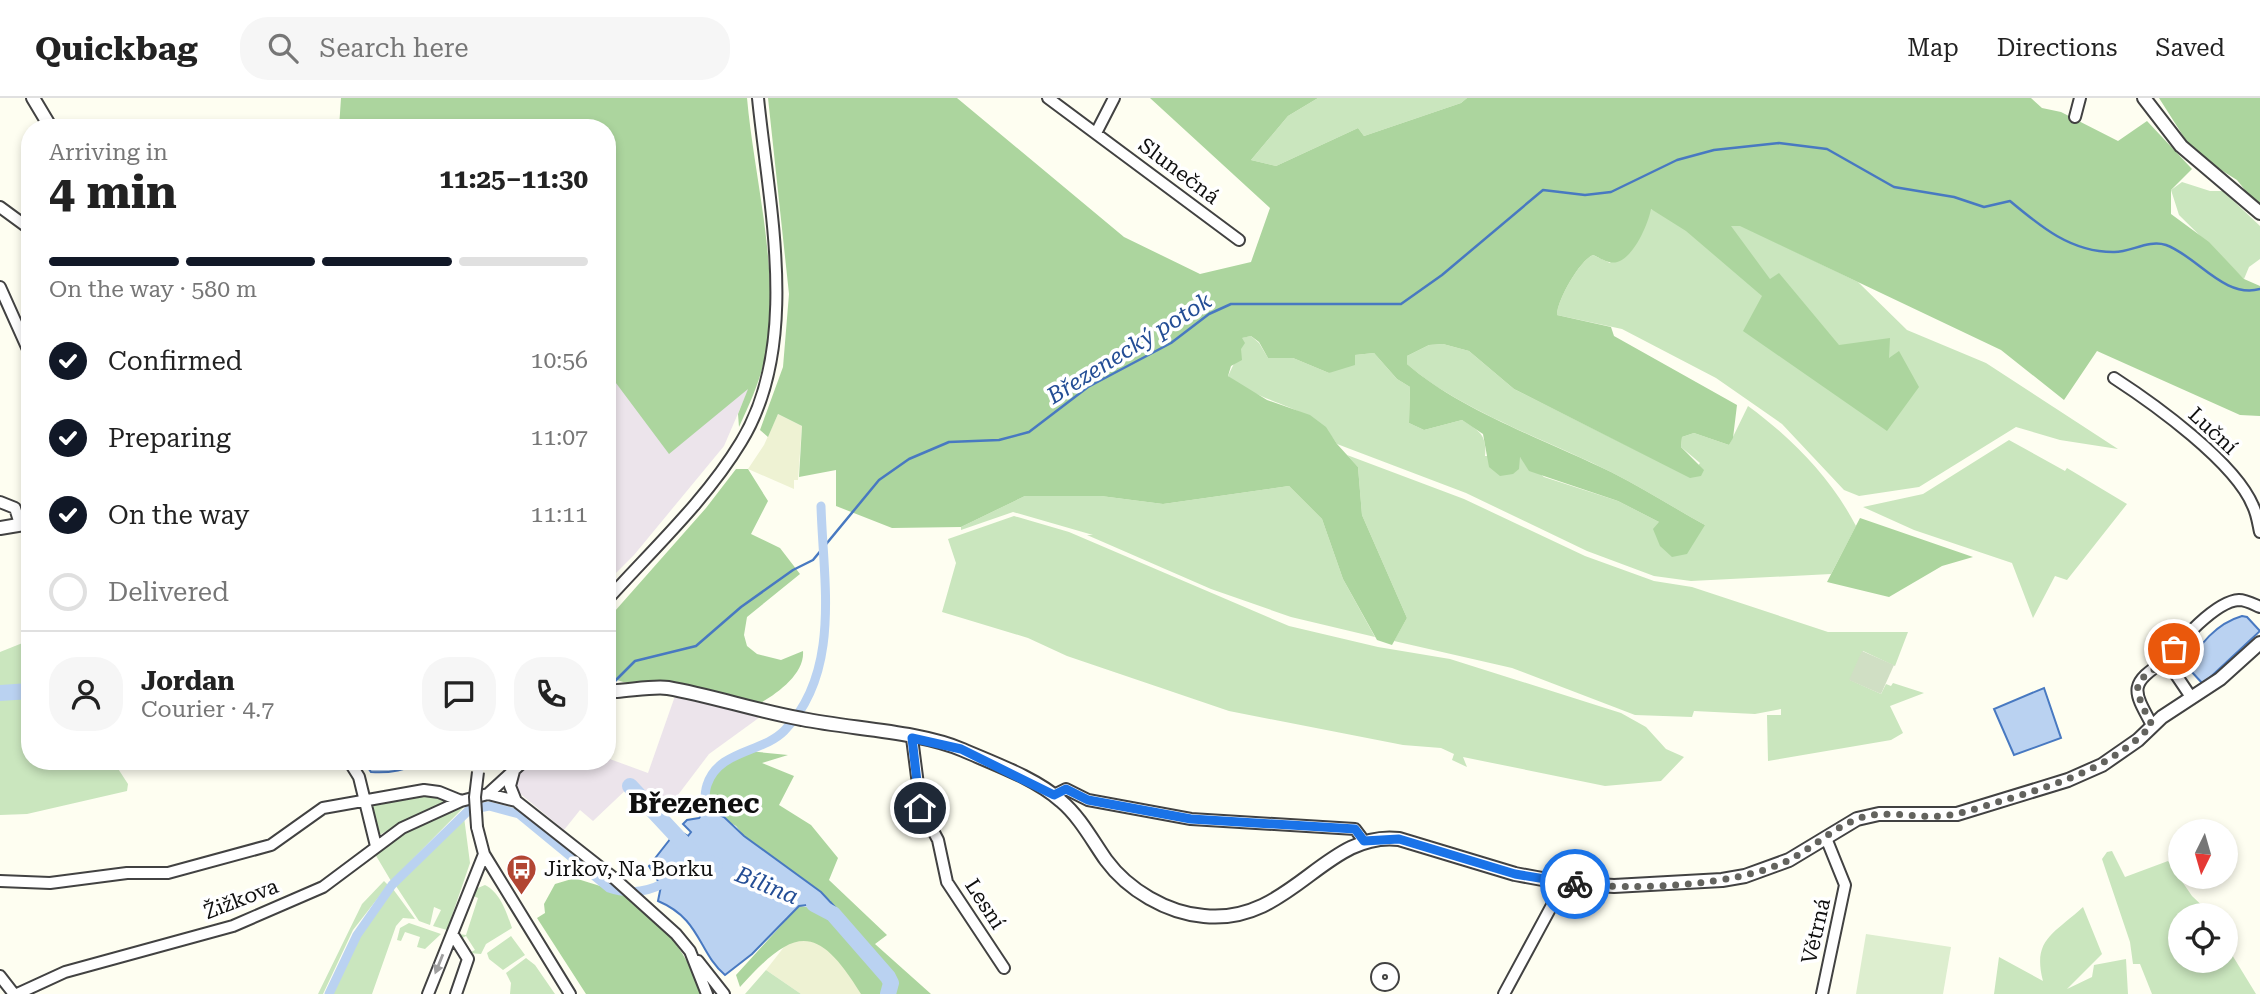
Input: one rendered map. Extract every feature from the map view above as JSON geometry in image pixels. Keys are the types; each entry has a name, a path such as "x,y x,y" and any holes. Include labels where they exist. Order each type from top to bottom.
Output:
{"street":[{"path":"33,98 46,119"},
{"path":"616,590 732,457 754,418 764,393 772,362 777,320 758,98"},
{"name":"Slunečná","path":"1048,98 1239,240"},
{"path":"1096,133 1114,98"},
{"path":"2075,117 2080,98"},
{"path":"2144,98 2180,146 2260,213"},
{"path":"0,207 21,222"},
{"path":"0,287 21,334"},
{"name":"Luční","path":"2114,378 2186,429 2231,474 2254,507 2260,532"},
{"path":"0,502 15,508 21,517"},
{"path":"0,528 21,524"},
{"path":"2152,725 2136,696 2137,685 2147,672 2166,660 2189,632 2227,603 2245,600 2260,607"},
{"path":"616,692 642,686 670,689 781,715 961,749 1054,795 1078,818 1108,862 1124,880 1163,904 1202,916 1233,916 1265,906 1289,893 1349,848 1364,841 1399,839 1515,874 1564,883 1614,886 1722,880 1766,870 1847,824 1869,816 1957,814 2068,780 2102,765 2138,740 2152,725 2220,680 2260,643"},
{"path":"2166,660 2191,697"},
{"name":"Lesní","path":"912,738 920,808 938,840 947,882 1004,968"},
{"path":"355,770 359,777 376,846"},
{"path":"480,770 475,797 477,827 484,854 570,994"},
{"path":"488,794 514,770"},
{"path":"516,801 510,786 517,770"},
{"path":"1054,795 1066,789 1088,800 1191,819 1355,829 1364,841"},
{"path":"0,881 50,883 127,873 168,873 271,845 323,808 424,790 439,792 461,802"},
{"path":"488,794 516,801 636,897 690,951 724,994"},
{"name":"Žižkova","path":"16,994 65,972 233,926 323,887 402,828 461,802 488,794"},
{"name":"Větrná","path":"1822,994 1845,886 1826,838"},
{"path":"428,994 484,854"},
{"path":"1504,994 1564,883"},
{"path":"453,935 468,959 456,994"},
{"path":"690,951 707,994"},
{"path":"0,976 16,994"}],"shaded area":[{"path":"616,372 749,388 724,446 616,573"},
{"path":"675,696 756,713 760,717 709,754 665,812 632,784 593,821 580,810 564,830 517,791 515,786 520,770 616,770 616,761 648,773"}],"green space":[{"path":"341,98 747,98 768,254 770,316 763,367 739,427 738,414 748,389 669,454 616,383 616,119 340,119"},
{"path":"768,98 957,98 1124,237 1200,274 1251,262 1270,208 1150,98 1318,98 1288,116 1251,160 1276,166 1358,128 1364,136 1461,103 1467,98 2031,98 2042,108 2061,112 2118,141 2147,121 2192,169 2171,190 2171,214 2209,242 2244,279 2260,286 2260,416 2240,415 2097,351 2064,400 2001,350 1740,226 1731,226 1770,279 1779,273 1839,345 1890,338 1889,358 1899,351 1919,387 1887,431 1743,331 1762,296 1686,231 1651,209 1637,244 1624,258 1609,262 1593,255 1582,264 1565,291 1557,315 1611,327 1614,336 1737,405 1733,438 1729,445 1694,433 1682,437 1681,447 1704,470 1701,476 1690,478 1514,389 1469,351 1443,344 1429,345 1407,356 1407,364 1452,396 1505,424 1611,472 1705,525 1687,554 1672,557 1660,546 1653,529 1659,522 1618,501 1529,471 1520,457 1519,469 1513,474 1500,476 1489,467 1483,434 1462,420 1424,430 1409,423 1410,387 1397,379 1374,353 1355,355 1355,365 1329,373 1293,358 1268,358 1259,342 1251,336 1242,338 1245,343 1241,349 1242,360 1231,366 1228,376 1267,400 1310,415 1326,427 1358,467 1362,515 1407,618 1392,645 1377,640 1343,579 1322,519 1289,486 1163,504 1101,496 1025,496 961,527 892,528 836,506 836,470 799,477 802,426 778,414 768,437 760,430 783,367 789,294"},
{"path":"1318,98 1467,98 1461,103 1364,136 1358,128 1276,166 1251,160 1288,116"},
{"path":"2159,98 2260,98 2260,209 2237,180 2194,153"},
{"path":"2182,182 2210,191 2223,191 2260,226 2260,259 2249,267 2244,279 2179,215 2171,190"},
{"path":"1650,209 1740,225 1858,282 1907,330 1986,363 2118,449 2060,440 2016,427 1919,487 1859,496 1844,490 1782,424 1716,378 1622,329 1557,315 1565,291 1582,264 1593,255 1610,263"},
{"path":"1251,336 1268,358 1293,358 1329,373 1355,355 1374,353 1397,379 1410,387 1409,423 1424,430 1462,420 1481,434 1485,443 1485,456 1519,456 1544,477 1618,501 1659,522 1705,525 1611,472 1451,396 1407,364 1407,356 1429,345 1443,344 1469,351 1514,389 1690,477 1700,463 1681,447 1682,437 1694,433 1729,445 1748,406 1809,460 1835,492 1856,526 1831,574 1691,581 1654,576 1587,551 1466,493 1337,444 1314,420 1256,394 1228,376 1241,349 1241,338"},
{"path":"778,414 802,426 798,480 794,480 794,489 748,469 764,445"},
{"path":"2009,440 2065,471 2067,468 2127,504 2067,580 2055,576 2033,618 2012,563 1914,530 1863,507 1923,494"},
{"path":"1347,455 1464,499 1585,556 1654,581 1692,587 1828,632 1908,632 1895,666 1863,651 1850,680 1881,694 1886,684 1891,686 1893,683 1924,693 1890,706 1903,733 1891,740 1768,761 1767,715 1781,715 1781,709 1755,714 1694,711 1692,717 1635,715 1512,668 1394,641 1407,618 1362,515 1358,467"},
{"path":"736,469 748,469 768,501 751,534 780,548 800,574 747,617 744,635 747,646 757,654 781,660 803,651 802,660 794,676 779,691 755,706 616,679 616,610 706,508"},
{"path":"1289,486 1322,519 1343,579 1375,637 1291,617 1211,589 1087,535 1093,535 1013,512 961,530 961,527 1025,496 1101,496 1163,504"},
{"path":"1014,516 1069,532 1289,626 1378,647 1450,659 1621,713 1646,727 1666,749 1684,757 1661,781 1605,786 1463,757 1467,767 1452,760 1454,754 1441,748 1403,745 1229,711 1067,656 1028,638 942,612 956,563 948,539"},
{"path":"1860,518 1973,557 1942,566 1889,597 1827,582"},
{"path":"21,644 21,770 119,770 128,784 127,791 27,814 0,815 0,652"},
{"path":"1862,651 1894,665 1881,694 1849,680"},
{"path":"748,751 788,755 762,763 794,776 779,805 811,825 838,858 829,880 887,935 875,944 931,994 861,994 831,954 818,944 804,941 790,944 776,953 740,987 736,975 799,906 813,908 831,901 744,836 736,826 708,810 712,780 723,767"},
{"path":"419,793 435,794 447,801 379,835 373,806"},
{"path":"464,807 391,881 375,854 409,831"},
{"path":"464,817 470,863 447,930 433,926 441,910 434,907 430,925 419,921 396,886"},
{"path":"2112,851 2125,877 2168,861 2168,889 2187,889 2199,903 2168,903 2168,973 2238,973 2238,965 2256,994 2152,994 2140,964 2133,964 2130,942 2102,859 2107,852"},
{"path":"575,878 625,896 654,919 674,941 702,994 586,994 537,918 545,913 544,904 555,884"},
{"path":"384,881 388,885 353,930 323,994 318,994 362,904"},
{"path":"485,885 499,898 512,928 486,944 481,954 469,953 475,950 466,936 461,939 459,934 466,935 478,898 471,895 473,890"},
{"path":"393,889 415,919 403,918 396,926 372,994 333,994 360,937"},
{"path":"816,906 880,994 801,994 766,970"},
{"path":"2083,907 2102,954 2067,989 2092,977 2094,965 2126,959 2128,994 1994,994 1999,957 2043,981 2040,967 2043,946 2055,931"},
{"path":"409,923 441,934 425,949 417,947 420,937 405,932 401,941 397,940 400,928"},
{"path":"1866,934 1951,947 1943,994 1856,994"},
{"path":"511,936 525,955 503,970 489,959 487,953"},
{"path":"526,958 535,965 555,994 510,994 511,983 506,973"},
{"path":"766,970 801,994 745,994"}],"water":[{"path":"2242,616 2247,617 2260,631 2203,684 2189,669 2192,660 2209,636"},
{"path":"2044,688 2061,738 2014,755 1994,709"},
{"path":"370,770 400,770 386,772"},
{"path":"708,810 724,817 744,836 821,892 836,908 827,918 807,905 799,906 752,954 725,975 683,917 658,901 661,886 649,866 671,838 692,859 698,855 678,830 688,836 691,832 683,824 687,820 699,818"}],"waterway":[{"name":"Březenecký potok","path":"616,680 635,661 696,646 741,607 793,570 813,560 879,480 909,459 949,442 999,440 1029,432 1088,387 1171,343 1209,314 1231,304 1401,304 1442,275 1543,190 1585,195 1611,192 1677,160 1714,150 1779,143 1827,149 1894,187 1954,197 1984,207 2010,201 2045,229 2084,248 2113,252 2153,244 2166,245 2234,288 2260,289"},
{"path":"705,822 706,789 713,774 730,758 764,744 784,731 802,707 815,681 825,624 821,506"},
{"name":"Bílina","path":"0,693 21,692"},
{"name":"Bílina","path":"630,786 699,860 715,865"},
{"path":"329,994 357,935 392,885 469,810 489,806 519,814 609,888 640,891 656,887 670,879"},
{"name":"Bílina","path":"814,904 833,914 888,977 891,983 888,994"}],"way so far":[{"path":"1575,884 1663,884 1745,876 1789,860 1857,819 1879,814 1927,817 1957,814 2068,780 2102,765 2138,740 2152,725 2136,696 2137,685 2147,672 2166,660 2174,649"}],"place":[{"name":"Jirkov, Na Borku","path":"521,896"}],"district":[{"name":"Březenec","path":"694,803"}],"route":[{"path":"920,808 912,738 961,749 1054,795 1066,789 1088,800 1191,819 1355,829 1361,832 1364,841 1381,837 1399,839 1515,874 1575,884"}]}
